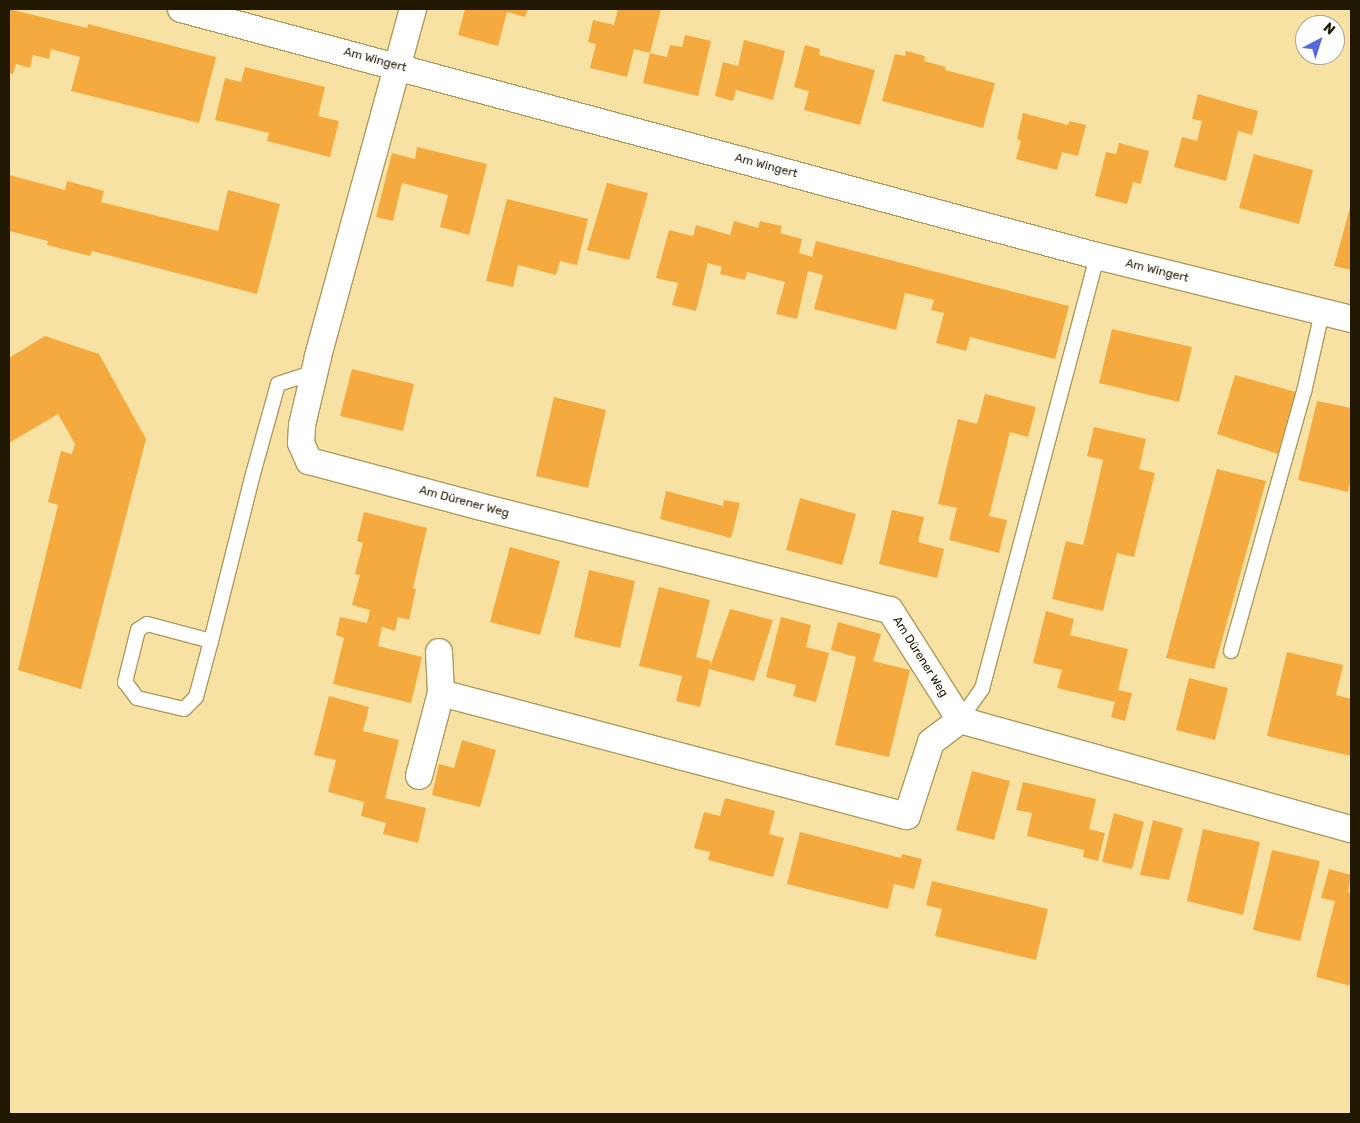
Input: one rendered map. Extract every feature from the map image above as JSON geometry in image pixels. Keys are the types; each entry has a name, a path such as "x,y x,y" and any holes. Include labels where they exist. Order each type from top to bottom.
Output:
{"street":[{"name":"Am Wingert","path":"182,9 397,65 1097,256 1351,319"},
{"name":"Am Dürener Weg","path":"413,9 314,372 302,425 301,443 309,460 488,509 890,610 960,720"},
{"path":"419,776 441,693 438,652"},
{"path":"441,693 906,816 931,742 960,720 1351,829"}],"lane":[{"path":"960,720 982,689 1097,256"},
{"path":"1231,651 1304,392 1322,312"},
{"path":"211,641 147,624 138,630 125,682 137,698 184,709 196,697 211,641 278,384 314,372"}],"building":[{"path":"9,9 87,28 88,24 216,57 199,123 71,91 80,57 51,49 49,59 33,55 30,68 16,64 13,74 9,73"},
{"path":"465,9 528,9 525,17 507,12 498,46 458,35"},
{"path":"618,9 661,9 650,53 634,49 627,77 590,68 596,44 588,42 593,20 614,25"},
{"path":"685,35 711,41 698,96 643,83 650,53 667,57 670,45 682,47"},
{"path":"744,40 785,51 773,100 736,90 733,101 715,96 723,62 738,66"},
{"path":"805,45 820,49 819,55 875,70 860,125 804,110 809,91 794,87"},
{"path":"906,51 925,56 924,61 946,67 945,70 995,83 983,128 882,101 895,54 905,56"},
{"path":"245,67 325,87 318,116 339,121 330,157 267,141 269,133 215,120 225,78 241,82"},
{"path":"1198,94 1258,111 1252,135 1238,131 1226,181 1174,167 1182,137 1197,141 1202,121 1192,119"},
{"path":"1023,113 1068,125 1069,121 1086,125 1078,156 1062,152 1057,170 1016,159 1021,141 1017,139"},
{"path":"1119,143 1149,151 1141,184 1133,182 1127,204 1095,196 1106,152 1116,154"},
{"path":"417,147 487,164 469,235 440,227 448,195 402,183 393,221 376,217 392,153 415,159"},
{"path":"1254,154 1313,170 1299,224 1239,208"},
{"path":"9,175 65,190 67,181 104,191 101,202 218,231 228,190 280,204 257,294 92,251 90,256 47,245 48,241 9,231"},
{"path":"607,183 648,193 629,260 587,250"},
{"path":"507,199 588,219 577,265 560,261 556,275 518,265 513,287 486,281"},
{"path":"1351,204 1351,270 1334,266"},
{"path":"734,221 758,228 760,221 782,226 780,233 802,239 799,253 812,257 816,241 1069,306 1055,359 970,337 966,351 936,343 944,313 931,310 934,300 905,293 896,330 814,309 823,275 808,271 797,319 776,314 785,282 747,272 745,280 720,274 722,267 708,263 696,311 672,305 678,283 656,278 669,230 693,236 696,225 730,235"},
{"path":"1112,329 1192,347 1179,402 1099,383"},
{"path":"45,336 99,354 146,439 81,689 18,670 58,505 48,502 61,451 72,454 75,444 58,414 9,443 9,358"},
{"path":"352,369 414,384 403,431 340,416"},
{"path":"1235,375 1299,393 1278,454 1217,434"},
{"path":"985,394 1036,407 1028,437 1010,432 989,516 1007,520 999,553 949,540 957,508 938,504 958,419 977,424"},
{"path":"554,397 606,410 588,488 536,476"},
{"path":"1317,401 1351,408 1351,478 1348,492 1298,480"},
{"path":"1094,427 1146,439 1139,469 1155,473 1134,557 1117,553 1103,611 1052,599 1066,541 1083,545 1090,517 1103,460 1087,456"},
{"path":"1217,469 1266,481 1214,669 1166,658"},
{"path":"666,491 723,506 724,500 740,503 731,538 660,519"},
{"path":"800,498 856,514 842,565 786,550"},
{"path":"892,510 924,517 918,542 944,549 937,578 879,564"},
{"path":"364,512 427,528 413,588 416,589 409,620 398,617 395,631 382,627 378,646 422,657 411,703 333,684 344,638 336,635 340,617 367,623 370,610 352,605 360,575 355,574 363,543 357,541"},
{"path":"510,547 560,561 540,635 490,622"},
{"path":"589,570 635,581 620,648 574,637"},
{"path":"659,587 710,600 696,657 711,661 710,667 730,609 773,620 754,681 709,669 700,707 676,701 682,676 639,666"},
{"path":"1046,611 1074,619 1070,635 1128,649 1118,690 1132,693 1125,721 1111,717 1115,702 1057,688 1062,670 1033,663"},
{"path":"781,617 811,625 806,647 829,653 816,702 793,696 796,685 766,677"},
{"path":"838,622 881,634 873,661 910,670 889,757 835,745 856,657 831,650"},
{"path":"1287,652 1343,665 1336,695 1351,699 1351,756 1267,736"},
{"path":"1189,678 1228,688 1215,740 1176,730"},
{"path":"329,696 369,707 363,731 399,740 385,798 426,808 418,843 383,834 386,823 361,816 364,802 328,792 336,760 314,755"},
{"path":"462,740 496,750 480,807 432,795 439,764 454,768"},
{"path":"972,771 1010,781 994,840 956,830"},
{"path":"1023,782 1096,799 1089,829 1105,833 1098,861 1083,857 1084,850 1027,836 1032,813 1016,810"},
{"path":"725,798 775,811 769,834 784,838 773,877 708,860 710,852 694,848 704,812 720,816"},
{"path":"1114,813 1144,822 1132,869 1102,862"},
{"path":"1153,820 1183,828 1169,880 1140,875"},
{"path":"1203,829 1260,842 1243,915 1187,901"},
{"path":"800,832 901,858 902,854 922,859 914,889 894,884 888,909 787,884"},
{"path":"1272,850 1320,861 1300,941 1253,930"},
{"path":"1329,869 1351,875 1348,892 1351,893 1351,986 1316,977 1335,901 1321,898"},
{"path":"932,881 1048,909 1036,960 935,936 942,909 926,905"}]}
